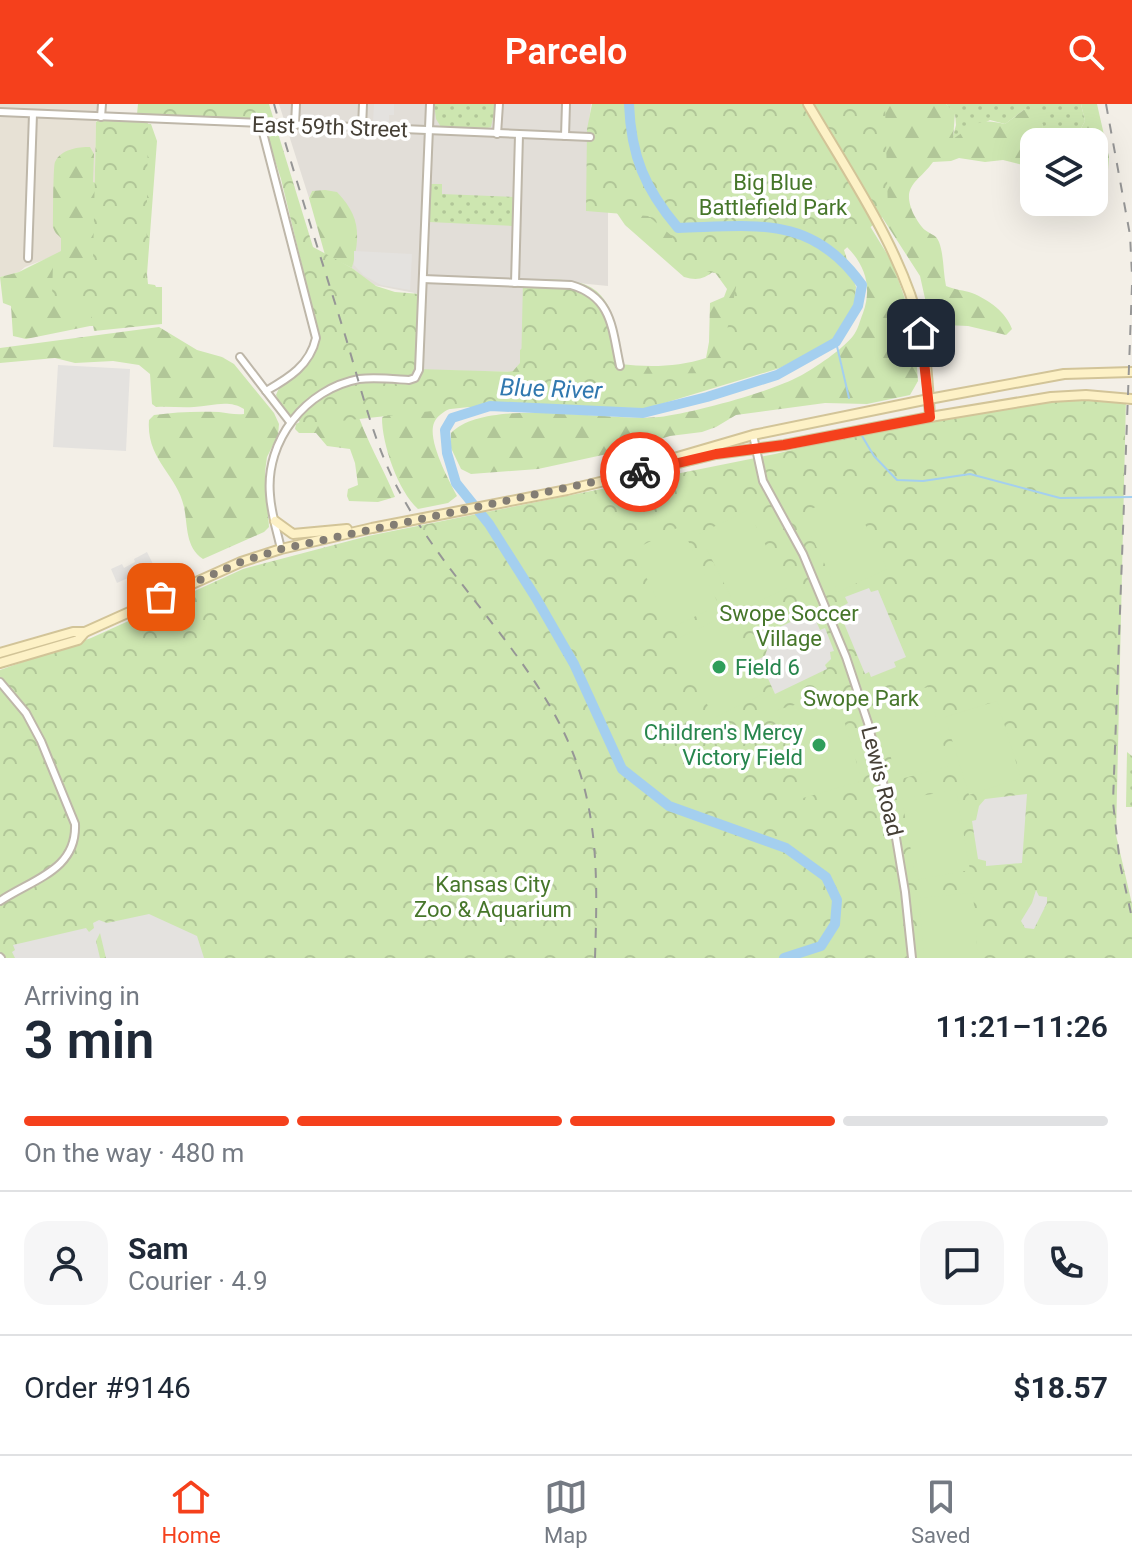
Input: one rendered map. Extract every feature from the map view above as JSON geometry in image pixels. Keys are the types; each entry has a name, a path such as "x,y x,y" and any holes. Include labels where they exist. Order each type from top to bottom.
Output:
{"main road":[{"path":"808,104 880,229 903,277 921,333 930,417"},
{"path":"627,475 661,460 753,435 929,399 1064,374 1132,372"},
{"path":"0,653 73,632 85,632 241,562 281,549 372,528 567,490 692,459 930,417 1051,397 1086,395 1132,399"},
{"path":"275,521 293,534 372,528"},
{"path":"0,663 78,640 85,632"}],"street":[{"path":"28,258 39,104"},
{"path":"101,117 102,104"},
{"path":"295,125 296,104"},
{"path":"362,128 363,104"},
{"path":"281,549 270,498 270,474 290,422 309,402 344,384 376,378 409,380 417,375 430,104"},
{"path":"497,134 499,104"},
{"path":"565,136 566,104"},
{"name":"East 59th Street","path":"0,112 590,137"},
{"path":"261,125 316,338 313,353 302,367 266,391"},
{"path":"515,283 519,135"},
{"path":"423,279 571,285 594,295 609,315 620,366"},
{"path":"240,357 290,422"},
{"name":"Lewis Road","path":"753,435 763,481 803,554 846,657 868,723 894,826 912,958"},
{"path":"0,682 26,713 41,741 75,824 73,848 66,860 0,901"}],"shaded area":[{"path":"0,104 100,104 96,122 93,262 51,257 0,277"},
{"path":"279,104 591,104 587,141 608,213 608,286 578,283 521,372 419,370 420,294 373,285 352,268 354,251 312,191 309,198"},
{"path":"374,104 394,104 394,115 389,115 389,122 373,121"},
{"path":"354,251 412,254 410,290 381,285 363,275 354,265"},
{"path":"58,365 130,369 126,451 53,447"},
{"path":"147,552 154,566 117,583 111,569 122,564 124,568"},
{"path":"869,588 871,592 878,590 906,657 894,662 896,667 871,677 869,672 865,674 841,616 845,613 841,607 848,603 845,597"},
{"path":"812,612 820,630 825,628 834,651 830,652 831,659 825,665 827,669 775,694 759,659 765,656 771,637 769,632"},
{"path":"1027,794 1022,863 986,866 986,861 978,859 972,821 976,820 979,806 985,799"},
{"path":"1036,890 1039,896 1047,897 1047,903 1034,929 1025,928 1021,921"},
{"path":"149,914 197,936 204,958 106,958 100,933 96,941 100,958 15,958 12,952 15,950 13,945 86,928 89,932 94,928 93,923 99,920 107,923"}],"green space":[{"name":"Big Blue Battlefield Park","path":"138,104 269,104 313,247 352,268 376,286 395,292 420,294 417,369 521,372 523,279 547,279 586,285 605,300 615,323 625,374 718,373 738,278 674,264 672,236 648,216 586,211 587,129 592,104 885,104 888,212 844,250 856,287 853,321 842,337 780,368 648,408 469,407 304,425 282,409 276,395 281,386 314,355 318,332 281,179 262,120 148,116 146,287 162,287 162,324 94,331 89,299 52,299 53,262 93,262 96,122 107,113 137,114"},
{"path":"434,104 496,104 491,127 484,129 441,127 436,119"},
{"path":"817,104 946,104 955,113 953,139 982,122 1005,124 1025,109 1037,111 1043,128 1020,128 1020,164 1003,160 985,162 959,158 933,162 913,185 909,197 919,223 939,242 946,286 985,299 1006,317 1012,329 1006,335 968,326 944,325 937,332 932,330 920,276 871,200"},
{"path":"946,104 1081,104 1085,121 1081,128 1043,128 1025,109 1005,124 990,120 952,140 955,114"},
{"path":"1081,104 1097,104 1102,128 1081,128 1085,121"},
{"path":"125,123 151,124 157,141 147,274 148,284 155,285 159,293 113,326 90,326 26,339 13,336 11,306 3,303 0,277 19,272 61,251 61,238 53,227 55,162 75,148 90,147 94,154 93,182 107,187"},
{"path":"431,184 442,184 442,194 514,197 513,226 429,222"},
{"path":"312,191 337,192 351,210 357,236 352,268 325,255 309,198"},
{"path":"849,192 892,262 904,296 914,330 918,381 910,395 867,404 825,403 736,415 702,432 670,436 621,451 538,469 471,474 461,469 451,448 451,433 468,422 519,413 637,418 674,415 770,389 800,376 828,358 855,334 866,304 866,278 847,247"},
{"path":"610,203 754,231 733,374 472,400 456,406 437,418 433,430 440,460 457,496 448,503 418,509 398,479 385,441 382,418 392,407 487,376 513,371 520,363 520,350 526,345 593,360 639,366 661,366 706,358 710,303 724,297 727,289 714,271 700,278 684,277 625,225"},
{"path":"159,327 197,350 234,364 274,413 279,424 265,472 269,527 203,559 190,542 180,495 152,446 149,420 154,415 178,412 244,414 244,409 226,404 156,407 152,404 150,374 139,365 113,361 75,363 55,358 0,363 0,348"},
{"name":"Swope Park","path":"1051,397 1126,398 1116,835 1132,904 1132,958 0,958 0,670 91,638 243,569 368,536 775,454 930,417"},
{"path":"356,408 395,497 378,502 349,501 348,489 358,485 350,449 327,446 316,433 299,433 295,429 296,424 305,419"},
{"path":"849,491 887,569 838,592 801,514"},
{"path":"748,510 787,588 738,611 699,534"},
{"path":"681,526 719,605 671,628 633,550"},
{"name":"Field 6","path":"724,616 763,694 714,718 675,640"},
{"path":"928,687 949,766 897,780 876,702"},
{"name":"Children's Mercy Victory Field","path":"836,693 862,781 803,798 777,710"},
{"path":"997,701 1021,778 969,795 945,717"},
{"path":"1127,752 1132,756 1132,807 1126,807"},
{"path":"956,790 970,870 916,880 902,799"},
{"path":"973,893 978,958 924,958 919,898"}],"waterway":[{"name":"Blue River","path":"629,104 633,140 642,171 678,228 756,226 802,235 843,262 862,285 858,306 836,342 777,375 643,413 490,406 452,418 445,430 447,453 456,483 489,524 574,664 622,769 669,806 786,848 826,877 837,900 835,924 821,946 784,958"},
{"path":"836,342 849,398"},
{"path":"862,436 874,456 897,480 923,481 970,474 1060,498 1132,497"}],"railway":[{"path":"274,104 367,410 395,483 440,555 544,697 565,734 580,773 594,841 595,958"},
{"path":"1106,104 1130,235 1132,275"},
{"path":"1132,285 1113,802 1120,864 1132,918"}],"way so far":[{"path":"161,597 241,562 281,549 640,472"}],"place":[{"name":"Field 6","path":"719,667"},
{"name":"Children's Mercy Victory Field","path":"819,745"}],"route":[{"path":"640,472 716,454 784,445 930,417 921,333"}],"park label":[{"name":"Swope Soccer Village","path":"789,626"},
{"name":"Kansas City Zoo & Aquarium","path":"493,896"}]}
